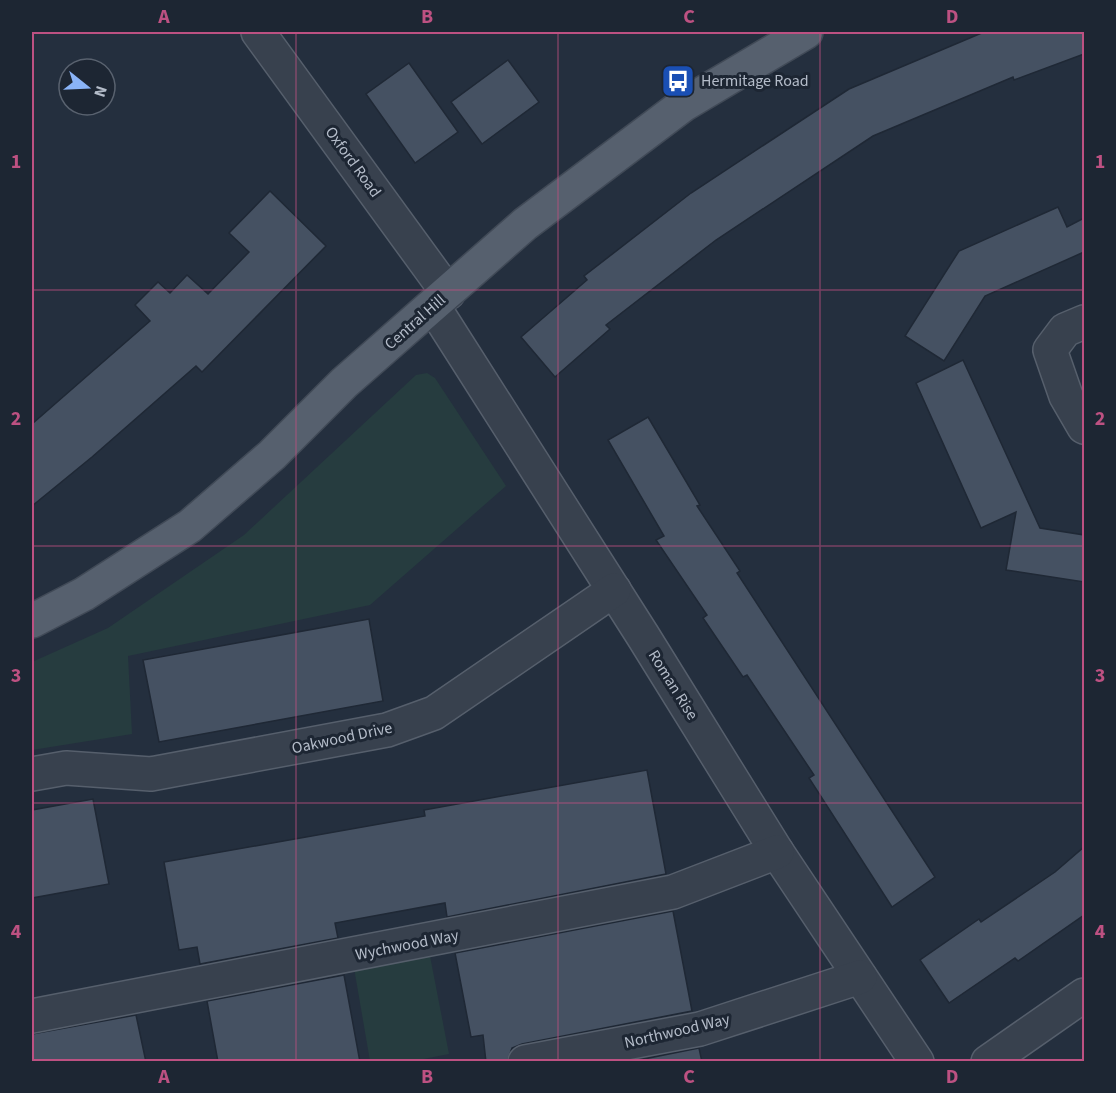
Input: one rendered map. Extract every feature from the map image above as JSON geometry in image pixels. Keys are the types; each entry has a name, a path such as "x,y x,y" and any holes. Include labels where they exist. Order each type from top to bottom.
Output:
{"main road":[{"name":"Central Hill","path":"32,621 114,576 190,526 272,455 344,383 525,224 683,105 806,32"}],"street":[{"name":"Oxford Road","path":"258,32 440,299"},
{"name":"Roman Rise","path":"440,299 614,590 777,852 917,1062"},
{"path":"1084,322 1065,330 1050,350 1066,396 1084,427"},
{"name":"Oakwood Drive","path":"32,774 66,768 151,774 387,730 434,713 614,590"},
{"name":"Wychwood Way","path":"32,1016 673,892 777,852"},
{"name":"Northwood Way","path":"525,1062 700,1029 860,977"},
{"path":"988,1062 1084,995"}],"green space":[{"path":"427,373 435,378 506,486 370,605 128,656 132,734 32,750 32,662 108,628 244,535 416,375"},
{"path":"430,956 449,1054 413,1061 370,1061 354,968"}],"building":[{"path":"984,32 1084,32 1084,54 1014,80 1013,77 873,136 716,240 606,325 610,329 555,377 521,337 587,280 584,276 691,193 849,89"},
{"path":"508,60 539,102 482,144 451,102"},
{"path":"409,63 458,132 415,163 366,94"},
{"path":"270,191 326,246 202,372 196,366 32,506 32,424 150,321 135,305 158,282 170,293 187,275 208,294 249,252 229,233"},
{"path":"1058,207 1067,227 1084,218 1084,252 985,296 944,361 905,336 959,251"},
{"path":"963,360 1040,528 1084,535 1084,582 1006,570 1016,512 981,528 916,383"},
{"path":"648,417 700,505 697,506 740,571 737,573 935,877 892,907 809,778 814,775 747,675 743,677 703,618 707,615 656,540 664,536 608,440"},
{"path":"369,619 383,701 159,742 143,660"},
{"path":"647,770 666,874 447,917 445,903 335,923 338,938 200,964 197,947 179,950 164,862 425,816 424,810"},
{"path":"93,799 109,884 32,898 32,810"},
{"path":"1084,847 1084,915 1018,961 1015,958 949,1003 920,960 979,919 981,922 1055,872"},
{"path":"673,911 692,1011 522,1044 512,1048 507,1062 486,1062 483,1035 471,1037 455,953"},
{"path":"344,975 360,1062 218,1062 207,1001"},
{"path":"136,1015 146,1062 32,1062 32,1034"},
{"path":"699,1048 702,1062 629,1062"}],"place":[{"name":"Hermitage Road","path":"678,81"}]}
